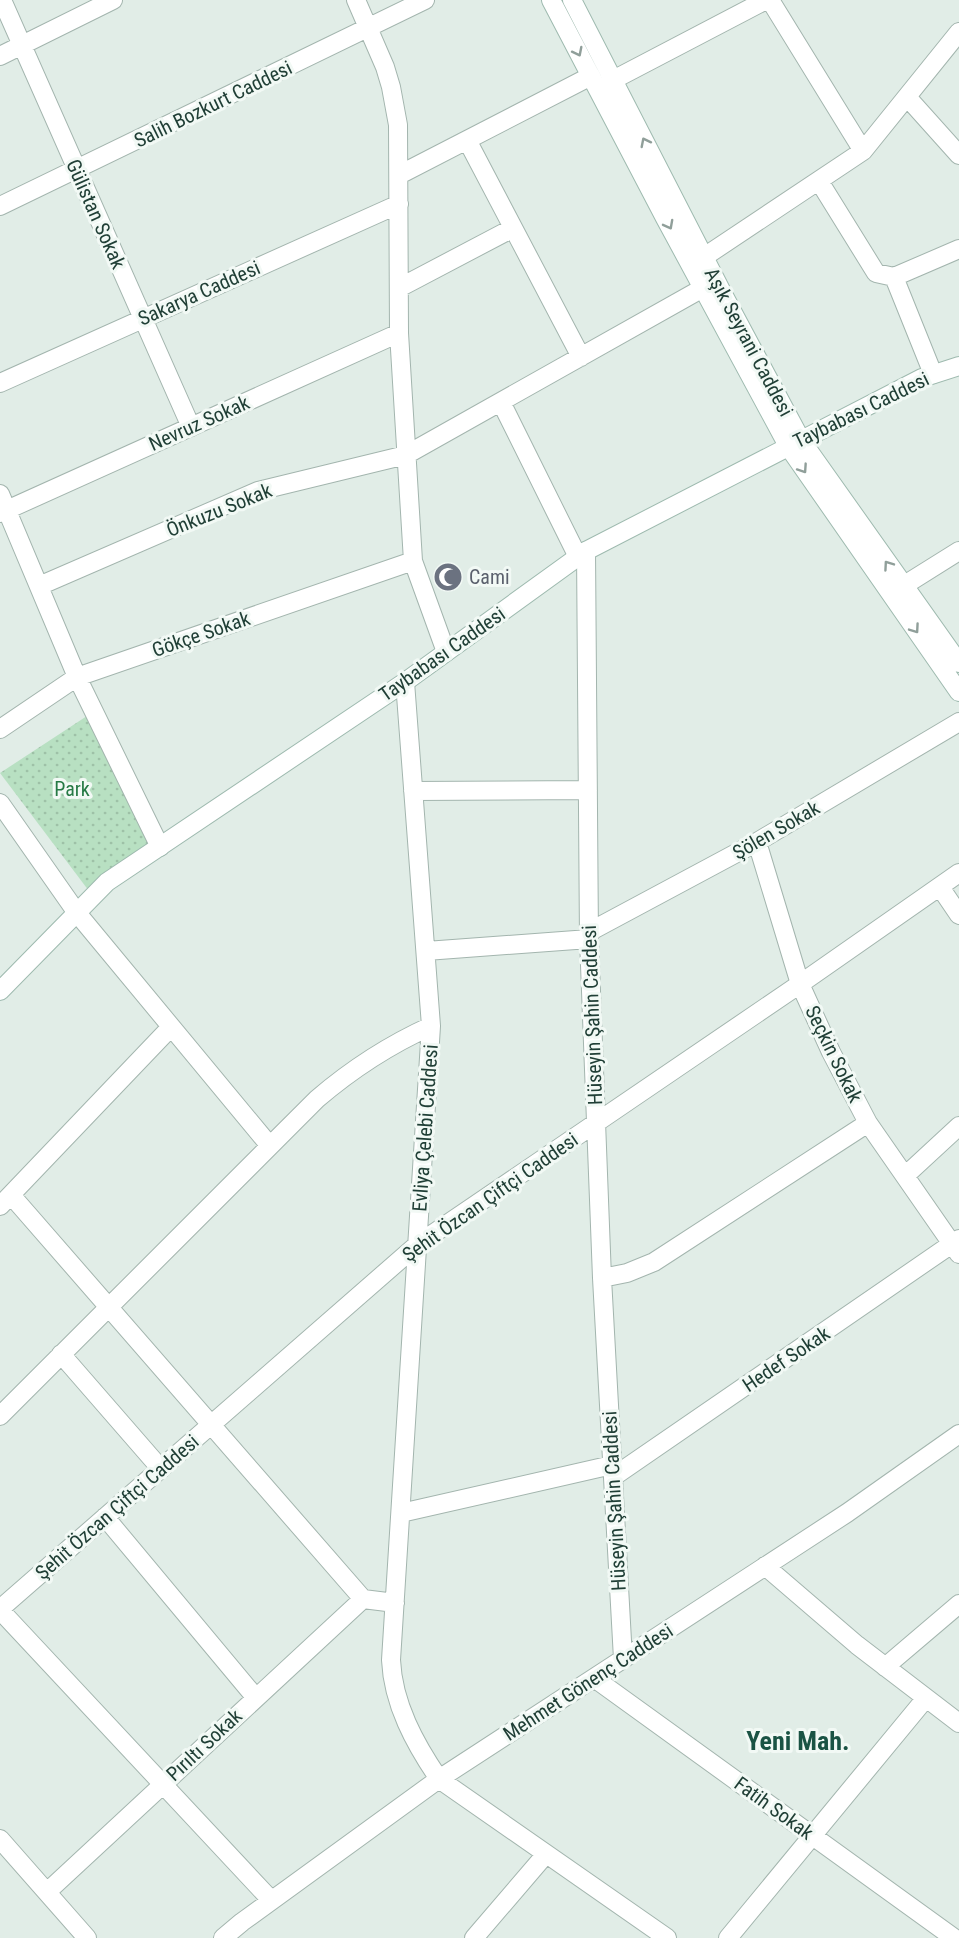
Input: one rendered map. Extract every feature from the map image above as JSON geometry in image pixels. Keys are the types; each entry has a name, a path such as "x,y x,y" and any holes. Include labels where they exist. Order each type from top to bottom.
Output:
{"street":[{"name":"Gülistan Sokak","path":"2,0 191,427"},
{"path":"0,56 113,0"},
{"path":"356,0 385,67 396,107 399,142 399,333 413,561 446,652"},
{"name":"Salih Bozkurt Caddesi","path":"0,206 425,0"},
{"path":"551,0 702,288 794,443 959,692"},
{"name":"Aşık Seyrani Caddesi","path":"572,0 704,257 794,443 959,663"},
{"path":"613,80 768,0 863,151"},
{"path":"704,257 863,151 959,32"},
{"path":"399,175 591,76"},
{"path":"907,97 959,155"},
{"path":"467,140 581,357"},
{"path":"819,181 876,273 894,277 959,249"},
{"name":"Sakarya Caddesi","path":"0,383 399,204"},
{"path":"399,288 513,228"},
{"path":"894,277 933,374"},
{"name":"Önkuzu Sokak","path":"39,586 258,491 406,455 702,288"},
{"name":"Nevruz Sokak","path":"2,506 191,427 399,333"},
{"name":"Taybabası Caddesi","path":"0,991 107,882 405,682 582,554 922,378 959,366"},
{"path":"501,402 582,554"},
{"path":"2,506 77,677 160,847"},
{"path":"903,586 959,551"},
{"name":"Hüseyin Şahin Caddesi","path":"582,554 589,936 602,1278 623,1659"},
{"name":"Gökçe Sokak","path":"0,729 77,677 413,561"},
{"name":"Evliya Çelebi Caddesi","path":"405,682 431,1026 391,1660 393,1685 406,1722 439,1779"},
{"name":"Şölen Sokak","path":"589,936 757,842 959,722"},
{"path":"413,791 588,790"},
{"path":"0,802 77,913 270,1146"},
{"name":"Seçkin Sokak","path":"757,842 800,984 831,1052 868,1123 957,1246"},
{"name":"Şehit Özcan Çiftçi Caddesi","path":"0,1610 418,1244 959,873"},
{"path":"940,886 959,915"},
{"path":"426,951 589,936"},
{"path":"0,1416 316,1099 339,1080 386,1049 431,1026"},
{"path":"171,1027 5,1201 108,1307 363,1599 395,1603"},
{"path":"602,1278 627,1273 654,1262 868,1123"},
{"path":"906,1176 959,1126"},
{"name":"Hedef Sokak","path":"400,1512 613,1471 957,1246"},
{"path":"61,1354 161,1468"},
{"name":"Mehmet Gönenç Caddesi","path":"223,1938 271,1900 439,1779 847,1513 959,1434"},
{"path":"105,1517 256,1698"},
{"path":"765,1566 885,1667 959,1723"},
{"name":"Pırıltı Sokak","path":"46,1892 363,1599"},
{"path":"885,1667 959,1604"},
{"path":"0,1610 271,1900"},
{"name":"Fatih Sokak","path":"594,1678 954,1938"},
{"path":"728,1938 926,1698"},
{"path":"439,1779 667,1938"},
{"path":"2,1844 46,1892 77,1934"},
{"path":"474,1938 546,1854"}],"green space":[{"name":"Park","path":"90,714 153,849 92,895 0,773"}],"place":[{"name":"Cami","path":"448,577"}],"district":[{"name":"Yeni Mah.","path":"798,1741"}]}
